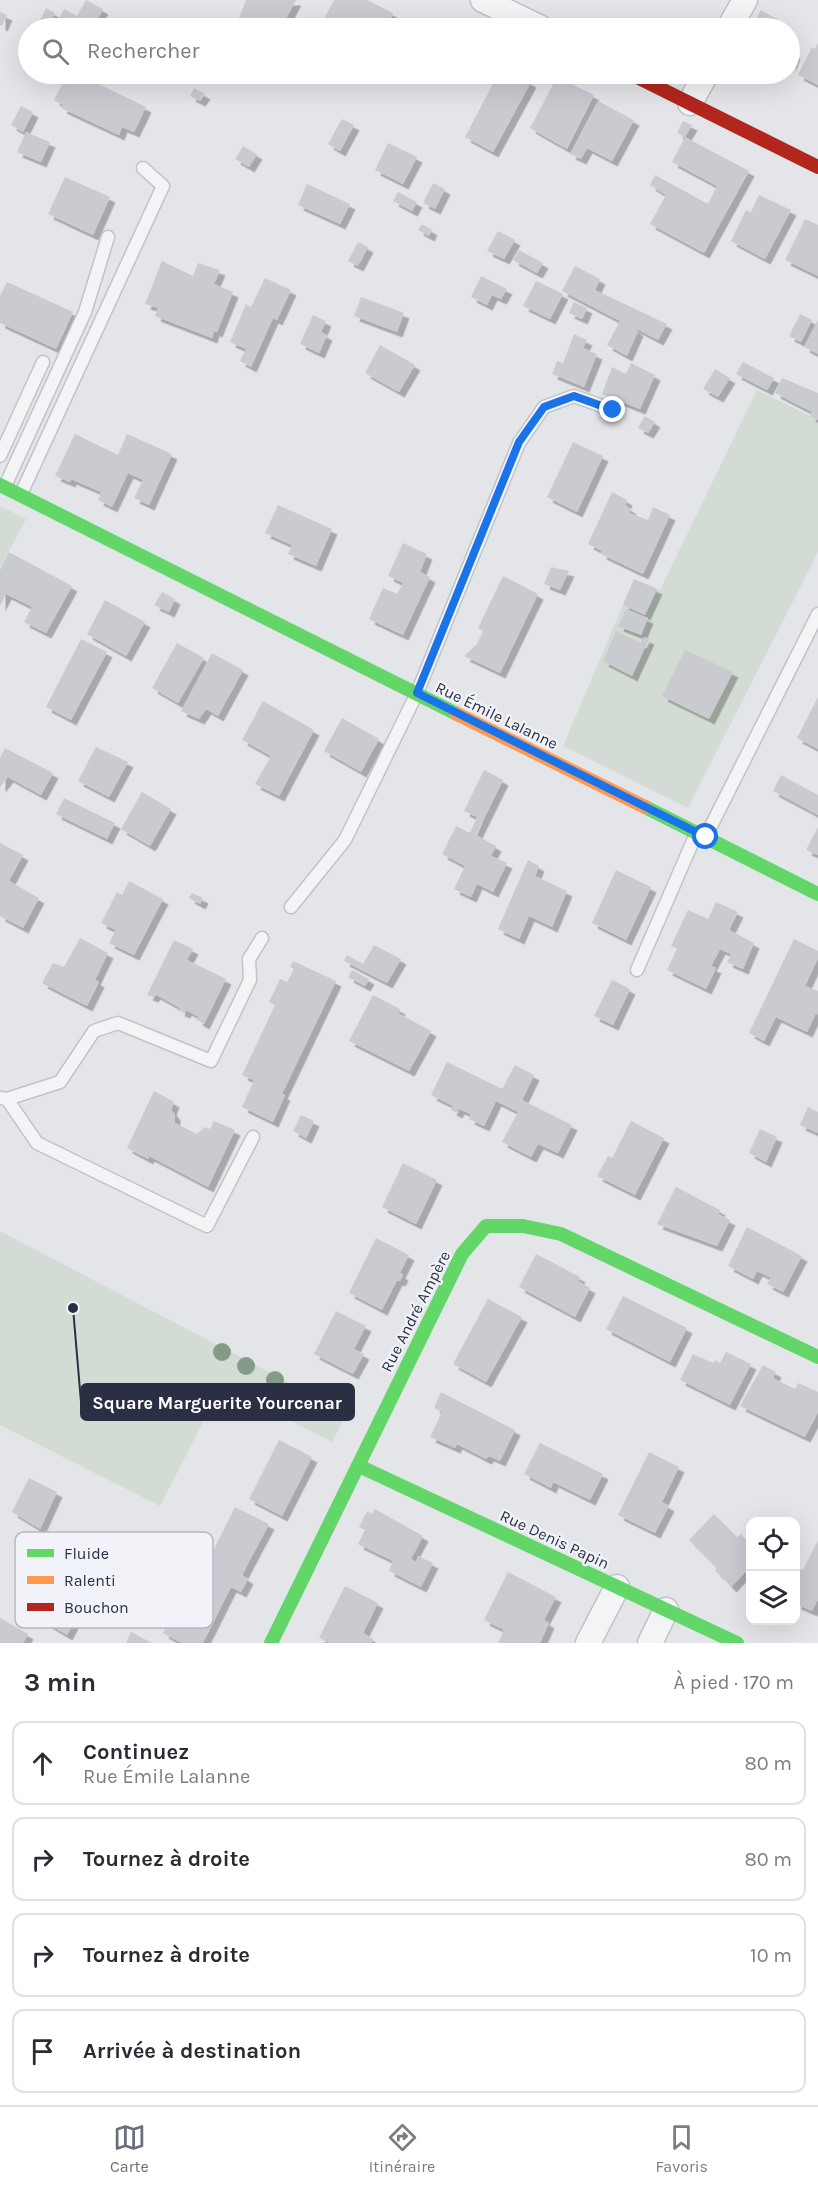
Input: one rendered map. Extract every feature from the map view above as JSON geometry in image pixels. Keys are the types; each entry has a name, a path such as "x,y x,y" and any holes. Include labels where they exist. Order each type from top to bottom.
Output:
{"street":[{"path":"483,0 520,18"},
{"path":"734,18 744,0"},
{"path":"651,84 818,167"},
{"path":"690,103 700,84"},
{"name":"Rue Émile Lalanne","path":"2,486 818,894"},
{"name":"Rue André Ampère","path":"271,1643 462,1254 486,1226 523,1226 561,1234 818,1357"},
{"name":"Rue Denis Papin","path":"359,1466 737,1643"},
{"path":"588,1643 617,1587"},
{"path":"650,1643 666,1610"}],"lane":[{"path":"21,495 163,186 143,168"},
{"path":"2,486 85,312 108,237"},
{"path":"0,456 43,362"},
{"path":"291,907 345,840 417,693 519,442 544,407 574,396 613,410"},
{"path":"637,970 701,835 818,614"},
{"path":"253,1137 207,1226 36,1143 3,1099 60,1082 94,1031 118,1023 211,1061 250,980 249,959 262,938"}],"shaded area":[{"path":"757,390 818,420 818,552 688,808 563,746 634,579 660,590"},
{"path":"0,506 26,519 0,568"},
{"path":"0,1231 347,1413 332,1442 222,1385 160,1506 0,1425"}],"building":[{"path":"86,0 103,9 98,18 59,18 64,9 77,16"},
{"path":"246,0 296,0 286,18 239,18"},
{"path":"334,0 367,0 393,13 391,18 324,18"},
{"path":"46,8 55,13 52,18 41,18"},
{"path":"761,10 775,18 757,18"},
{"path":"0,12 7,15 2,26 0,25"},
{"path":"818,43 818,85 800,76 800,71 812,47 815,49"},
{"path":"62,84 99,84 146,107 134,132 122,127 119,135 61,108 63,105 54,100"},
{"path":"493,84 530,84 493,152 465,137"},
{"path":"553,84 571,84 594,95 567,149 530,128"},
{"path":"194,88 205,94 200,101 190,96"},
{"path":"598,101 634,120 612,161 587,148 581,159 570,154"},
{"path":"21,106 33,112 23,132 11,125"},
{"path":"342,119 354,125 340,151 328,144"},
{"path":"683,121 692,125 685,137 677,133"},
{"path":"26,132 50,142 41,162 17,152"},
{"path":"685,137 749,171 704,253 650,224 666,195 650,185 655,175 708,204 717,186 672,162"},
{"path":"388,143 417,157 403,184 375,170"},
{"path":"243,146 257,154 249,167 235,159"},
{"path":"65,177 110,197 93,235 48,214"},
{"path":"433,183 445,189 435,209 423,203"},
{"path":"307,184 350,204 340,224 298,205"},
{"path":"398,192 417,202 412,211 393,201"},
{"path":"759,195 791,210 765,259 731,241 746,210 751,212"},
{"path":"805,219 818,225 818,276 785,260"},
{"path":"422,224 432,230 429,236 418,230"},
{"path":"498,231 515,240 504,259 487,251"},
{"path":"358,242 368,247 358,266 348,261"},
{"path":"519,250 543,263 537,273 513,260"},
{"path":"162,261 193,276 198,263 220,270 214,284 233,292 217,332 214,331 212,338 155,316 158,308 145,304"},
{"path":"575,266 600,279 595,290 667,324 658,340 631,326 638,331 627,356 607,345 620,321 562,291"},
{"path":"481,276 507,289 501,299 492,295 487,305 471,297"},
{"path":"265,278 291,290 277,320 273,318 251,367 240,361 246,349 230,342 246,304 251,307"},
{"path":"536,281 563,294 550,319 523,306"},
{"path":"7,282 73,312 56,349 0,323 0,296"},
{"path":"361,297 404,313 397,332 354,316"},
{"path":"574,302 587,308 582,319 569,313"},
{"path":"800,314 812,320 801,342 789,336"},
{"path":"313,315 326,321 321,332 327,335 319,353 300,344"},
{"path":"818,320 818,354 804,347"},
{"path":"574,334 587,340 583,348 597,354 584,387 552,374 557,361 563,363"},
{"path":"380,345 415,365 399,392 365,373"},
{"path":"743,362 774,378 767,390 736,374"},
{"path":"631,363 655,375 640,409 602,394 612,367 626,374"},
{"path":"715,369 730,378 718,397 703,389"},
{"path":"782,378 818,393 818,420 810,416 812,412 775,393"},
{"path":"645,416 655,422 648,433 638,428"},
{"path":"75,434 118,455 127,434 172,454 149,505 134,498 143,480 128,473 112,507 98,500 101,492 71,479 70,482 55,476"},
{"path":"573,442 603,456 577,512 547,497"},
{"path":"612,492 627,500 625,505 631,509 629,513 648,520 653,507 670,515 643,574 601,554 602,551 588,544"},
{"path":"278,505 332,529 316,566 288,554 292,545 265,533"},
{"path":"403,543 427,554 420,572 430,577 403,635 369,619 383,588 397,594 403,583 388,576"},
{"path":"9,552 72,586 46,633 24,622 32,607 6,594 0,606 0,570"},
{"path":"551,567 569,571 560,590 544,584"},
{"path":"503,576 538,594 500,673 464,656 477,644 483,631 478,628"},
{"path":"634,579 657,589 645,615 623,605"},
{"path":"162,592 175,599 169,612 154,605"},
{"path":"105,600 145,622 126,656 87,634"},
{"path":"626,609 648,618 641,635 618,626"},
{"path":"616,631 641,643 644,637 649,639 632,676 603,661"},
{"path":"81,639 107,652 71,720 46,707"},
{"path":"177,643 204,658 178,703 152,688"},
{"path":"685,650 733,672 709,719 662,696"},
{"path":"212,653 243,670 218,716 206,709 199,719 181,711"},
{"path":"818,697 818,749 797,738"},
{"path":"263,701 314,730 279,796 255,784 271,756 242,740"},
{"path":"342,718 379,739 361,772 324,751"},
{"path":"96,747 128,762 109,797 78,781"},
{"path":"5,748 53,773 41,795 8,777 0,787 0,758"},
{"path":"484,770 503,780 476,835 496,846 491,856 507,863 493,892 477,884 471,897 454,889 465,866 442,854 456,826 470,833 477,817 464,811"},
{"path":"781,775 818,795 818,815 773,791"},
{"path":"142,792 171,809 150,846 121,829"},
{"path":"64,798 115,823 107,839 56,814"},
{"path":"818,827 818,855 806,850"},
{"path":"0,843 23,855 9,881 39,898 23,928 0,916"},
{"path":"528,860 539,866 535,876 567,891 552,927 529,916 519,939 498,929"},
{"path":"616,870 651,887 626,940 592,923"},
{"path":"129,881 163,899 134,955 109,943 116,930 101,923 117,892 122,895"},
{"path":"192,893 203,898 200,904 189,898"},
{"path":"716,902 738,912 729,930 754,943 743,969 727,962 731,954 720,949 711,966 716,968 706,989 667,970 677,949 671,946 688,910 708,919"},
{"path":"80,938 108,953 95,980 99,982 87,1006 42,983 53,963 64,967"},
{"path":"794,939 818,951 818,958 805,986 818,991 818,1015 816,1013 807,1032 776,1017 764,1041 749,1033"},
{"path":"174,940 193,949 187,960 226,979 204,1024 197,1020 199,1017 186,1010 185,1013 179,1011 180,1008 155,994 153,997 147,995"},
{"path":"374,945 401,959 387,983 344,961 347,955 363,964"},
{"path":"293,961 336,981 282,1094 285,1095 273,1122 242,1107 254,1080 242,1075 275,1005 269,1002 280,979 287,982 294,969 290,967"},
{"path":"352,970 369,979 365,986 348,977"},
{"path":"612,980 630,989 613,1025 594,1016"},
{"path":"373,995 400,1009 398,1013 431,1031 409,1071 349,1041"},
{"path":"447,1062 502,1089 515,1065 534,1075 522,1100 572,1125 558,1153 538,1144 531,1157 502,1142 518,1112 496,1101 484,1126 469,1119 471,1114 459,1109 457,1113 451,1110 453,1106 431,1095"},
{"path":"154,1091 174,1102 171,1110 175,1115 175,1123 197,1134 205,1127 210,1129 214,1121 235,1130 208,1187 149,1156 148,1159 127,1148"},
{"path":"808,1107 818,1112 818,1133 800,1125"},
{"path":"301,1115 314,1121 306,1138 293,1131"},
{"path":"631,1121 664,1138 635,1195 597,1176 608,1156 612,1158"},
{"path":"760,1129 777,1137 766,1162 749,1153"},
{"path":"403,1163 437,1180 416,1224 382,1207"},
{"path":"676,1187 720,1210 718,1214 730,1220 717,1246 657,1224"},
{"path":"747,1227 802,1256 783,1292 767,1284 771,1278 757,1271 753,1279 728,1266"},
{"path":"376,1238 409,1255 400,1273 403,1275 400,1281 397,1280 382,1310 349,1293"},
{"path":"536,1254 580,1277 578,1281 590,1288 575,1317 519,1287"},
{"path":"623,1296 687,1328 670,1362 606,1329"},
{"path":"488,1299 522,1317 486,1382 453,1364"},
{"path":"336,1311 366,1326 354,1349 364,1354 353,1374 314,1354"},
{"path":"726,1352 751,1364 730,1405 680,1380 693,1354 713,1363 715,1360 720,1363"},
{"path":"763,1365 776,1372 773,1378 795,1389 798,1383 818,1392 818,1412 805,1437 740,1406"},
{"path":"441,1392 515,1430 500,1461 489,1456 486,1459 457,1444 455,1448 430,1437 442,1412 434,1408"},
{"path":"279,1440 312,1457 282,1516 249,1499"},
{"path":"540,1443 603,1474 590,1500 553,1482 551,1488 524,1474"},
{"path":"649,1452 679,1467 662,1502 669,1506 655,1533 618,1515"},
{"path":"29,1478 57,1492 40,1529 12,1512"},
{"path":"235,1507 269,1524 242,1575 248,1579 241,1592 231,1587 213,1623 213,1551"},
{"path":"375,1509 423,1536 411,1559 416,1562 418,1556 433,1563 421,1587 389,1571 393,1561 358,1544 365,1530 359,1527 367,1511 372,1514"},
{"path":"714,1514 737,1538 741,1534 746,1540 746,1571 731,1587 722,1577 723,1575 715,1571 717,1568 689,1540"},
{"path":"818,1540 818,1599 812,1611 800,1606 800,1569 803,1570"},
{"path":"508,1572 556,1597 544,1620 549,1623 540,1643 498,1643 504,1630 484,1620"},
{"path":"345,1586 378,1603 363,1633 373,1639 371,1643 330,1643 319,1638"},
{"path":"0,1618 28,1634 23,1643 0,1643"},
{"path":"55,1628 71,1628 67,1635"},
{"path":"166,1628 210,1628 203,1643 182,1643 163,1633"},
{"path":"131,1632 152,1643 126,1643"}],"traffic: fast":[{"path":"0,485 457,714"},
{"path":"645,807 818,894"},
{"path":"271,1643 462,1254 486,1226 523,1226 561,1234 818,1357"},
{"path":"359,1466 737,1643"}],"traffic: slow":[{"path":"457,714 645,807"}],"traffic: jam":[{"path":"651,84 818,167"}],"place":[{"name":"Square Marguerite Yourcenar","path":"73,1308"}],"route":[{"path":"613,410 574,396 544,407 519,442 417,693 706,837"}]}
